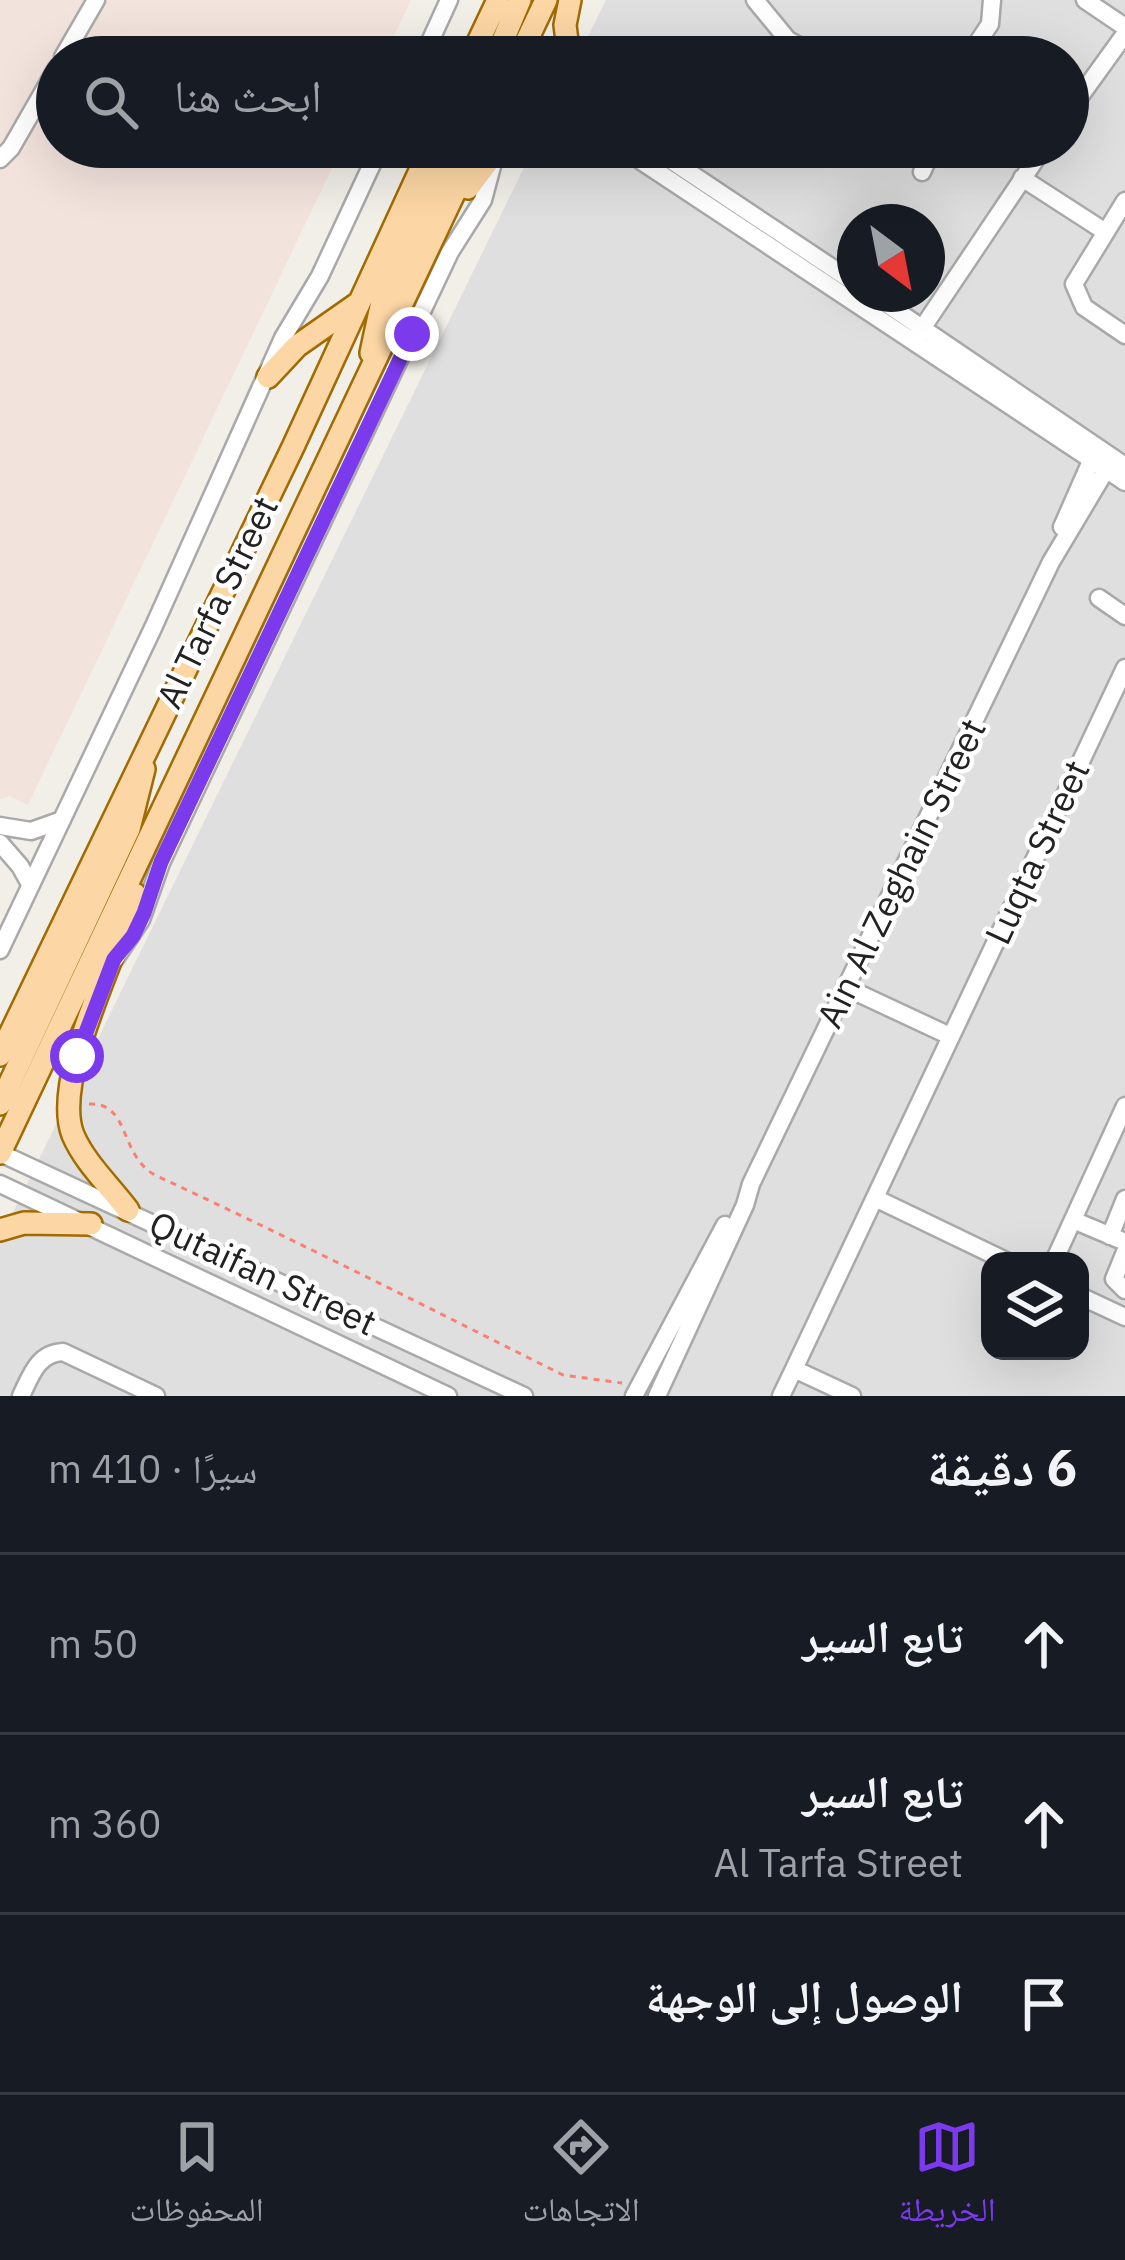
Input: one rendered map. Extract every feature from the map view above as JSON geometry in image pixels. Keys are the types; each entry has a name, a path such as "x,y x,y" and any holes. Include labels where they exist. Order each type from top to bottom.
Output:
{"main road":[{"path":"481,36 498,0"},
{"path":"511,36 520,0"},
{"path":"527,36 564,2"},
{"path":"564,2 566,36"},
{"name":"Al Tarfa Street","path":"0,1055 293,447 421,168"},
{"path":"367,378 383,297 444,168"},
{"name":"Al Tarfa Street","path":"0,1153 431,244 478,168"},
{"path":"268,377 297,346 357,304"},
{"path":"0,1104 129,829 147,745"},
{"path":"128,1210 81,1149 67,1107 74,1066 114,959 148,842"},
{"path":"0,1230 24,1223 91,1224"}],"street":[{"path":"75,36 96,0"},
{"path":"432,36 449,0"},
{"path":"755,0 785,36"},
{"path":"982,36 990,24 992,0"},
{"path":"1085,0 1125,30 1089,82"},
{"path":"0,159 36,105"},
{"name":"Al Tarfa Street","path":"0,950 283,338 320,276 370,168"},
{"name":"Al Tarfa Street","path":"114,959 133,936 161,862 450,252 486,194 488,168"},
{"path":"654,168 919,333 1106,460 1125,482"},
{"path":"682,168 837,271"},
{"path":"922,172 924,168"},
{"path":"919,333 1029,168"},
{"path":"1022,178 1104,231"},
{"path":"1125,201 1076,276 1075,292 1084,307 1125,334"},
{"path":"894,312 919,333"},
{"name":"Ain Al Zeghain Street","path":"645,1392 722,1229 751,1184 1051,562 1106,460"},
{"path":"1099,598 1125,616"},
{"name":"Luqta Street","path":"782,1396 1125,668"},
{"path":"0,826 19,831 42,829 62,820"},
{"path":"19,831 4,847 30,884"},
{"path":"845,987 950,1036"},
{"path":"1058,1252 1125,1108"},
{"name":"Qutaifan Street","path":"0,1153 524,1396"},
{"path":"0,1184 448,1396"},
{"path":"874,1198 987,1252"},
{"path":"1073,1220 1117,1239 1125,1199"},
{"path":"1125,1252 1114,1280 1125,1290"},
{"path":"1089,1300 1125,1317"},
{"path":"21,1396 42,1359 63,1352 156,1396"},
{"path":"794,1369 852,1396"}],"path":[{"path":"84,1105 97,1103 113,1111 136,1162 152,1174 563,1375 645,1392"}],"shaded area":[{"path":"0,0 411,0 394,36 36,36 36,168 332,168 28,805 10,796 0,799"},
{"path":"606,0 1125,0 1125,1396 0,1396 0,1239 524,168 1089,168 1089,36 588,36"}],"route":[{"path":"77,1056 114,959 141,920 161,862 412,334"}]}
